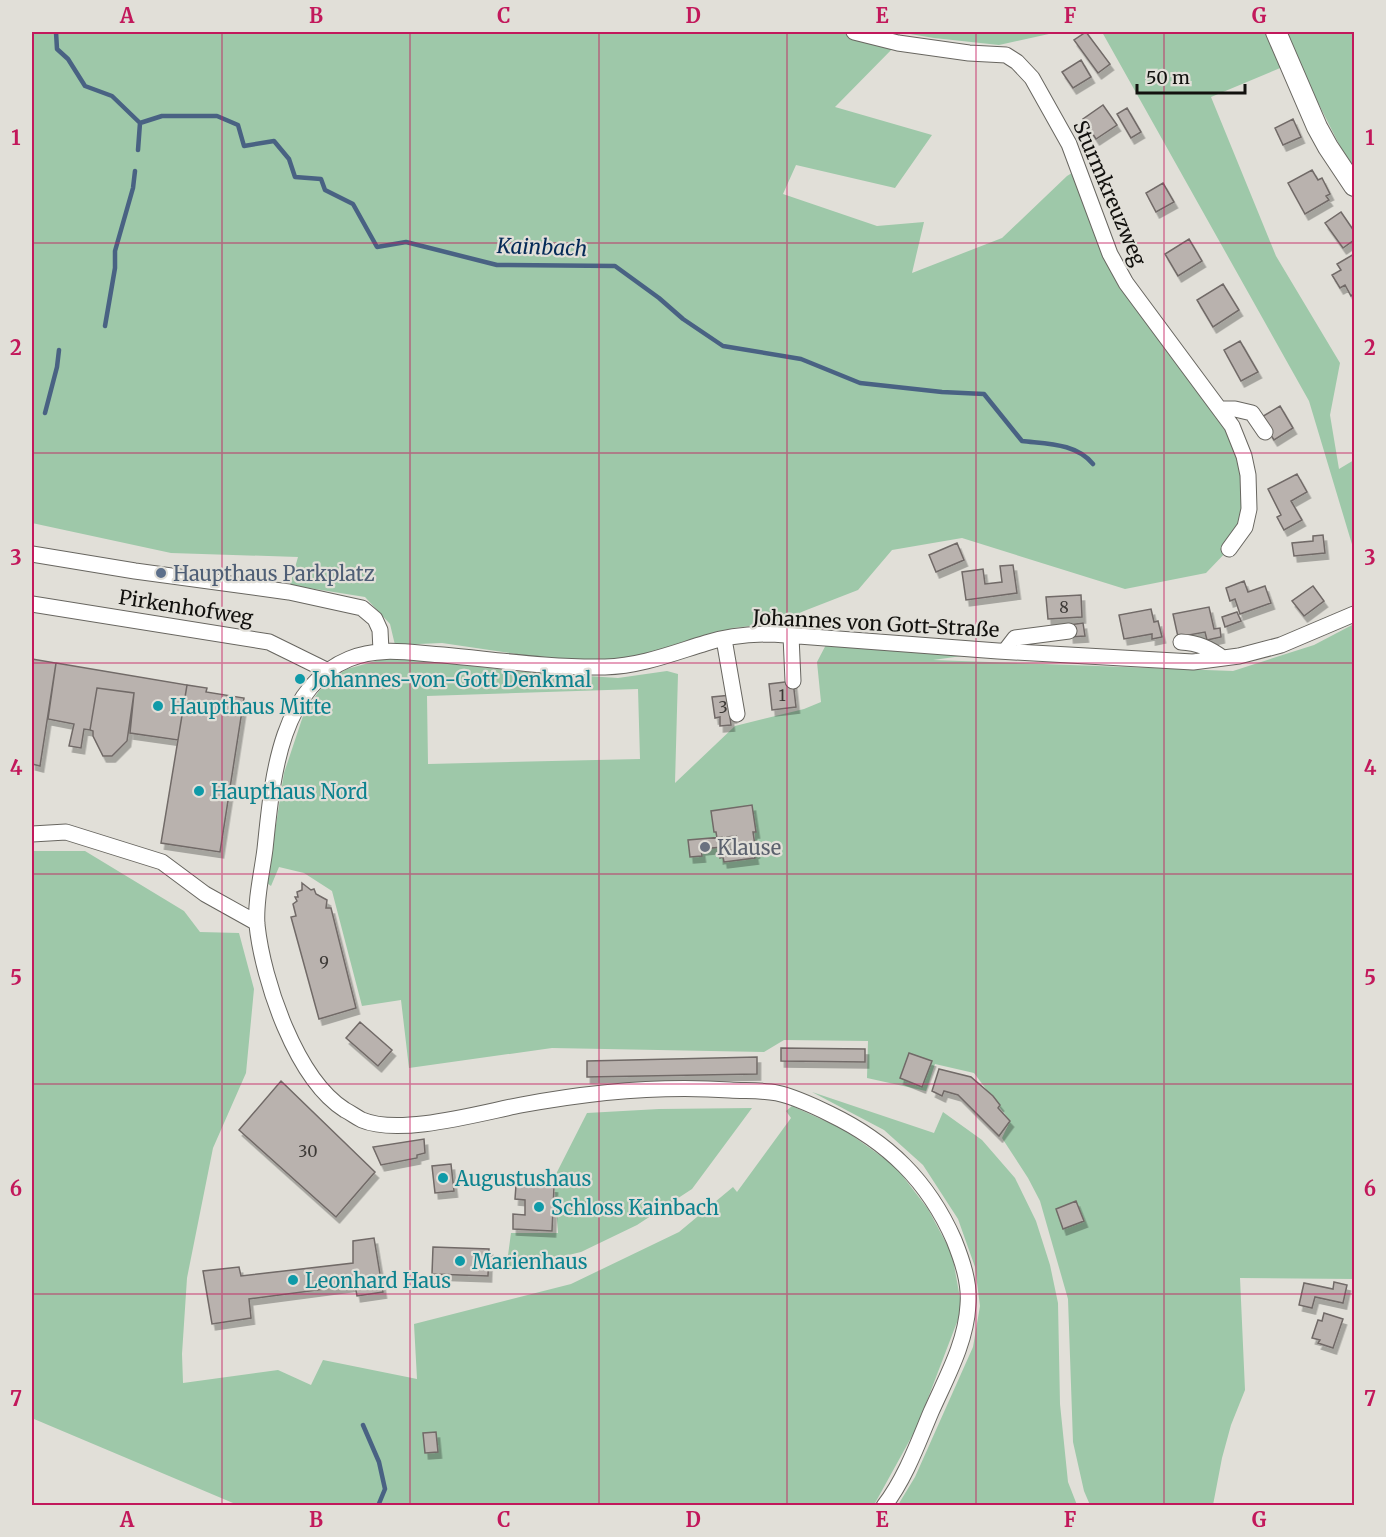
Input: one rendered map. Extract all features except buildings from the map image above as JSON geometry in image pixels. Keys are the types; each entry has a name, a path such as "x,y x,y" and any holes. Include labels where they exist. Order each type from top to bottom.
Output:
{"main road":[{"path":"1276,32 1317,127 1354,186"}],"street":[{"name":"Sturmkreuzweg","path":"854,32 898,43 969,53 1006,55 1017,62 1032,78 1070,144 1110,254 1126,282 1232,426 1244,456 1248,475 1249,509 1245,527 1229,549"},
{"path":"1221,409 1252,412 1265,432"},
{"path":"32,554 289,592 362,608 375,619 380,630 381,651"},
{"name":"Pirkenhofweg","path":"32,604 269,642 328,671"},
{"name":"Johannes von Gott-Straße","path":"884,1506 903,1475 960,1346 966,1323 969,1298 962,1260 946,1222 925,1189 899,1158 877,1140 813,1105 779,1094 702,1088 656,1088 575,1095 421,1124 388,1126 363,1121 338,1106 323,1091 295,1049 268,978 257,922 272,789 280,751 293,712 328,671 351,658 381,651 558,666 609,667 649,662 724,639 750,634 1193,662 1239,656 1281,645 1354,614"},
{"path":"1005,651 1015,638 1070,631"},
{"path":"791,636 793,681"},
{"path":"724,639 737,714"},
{"path":"1181,642 1196,643 1210,648 1223,658"},
{"path":"32,834 66,832 162,862 205,894 257,922"}],"green space":[{"path":"32,32 854,32 898,43 835,107 932,135 895,188 796,165 783,194 877,226 924,222 912,273 1002,238 1067,176 1080,168 1110,254 1232,426 1249,509 1229,549 1206,573 1125,589 962,538 892,550 858,590 777,623 733,628 699,640 669,647 648,656 607,661 537,657 442,643 395,645 390,624 365,597 290,585 298,557 171,553 32,523"},
{"path":"898,32 1058,32 999,45"},
{"path":"1102,32 1354,32 1354,169 1348,162 1297,61 1211,97 1276,256 1340,363 1330,415 1339,469 1354,460 1354,551 1309,401"},
{"path":"1354,624 1354,1279 1240,1278 1245,1390 1231,1425 1213,1505 1090,1505 1084,1491 1073,1442 1068,1299 1040,1201 1002,1138 1010,1121 974,1073 935,1064 926,1091 867,1078 868,1041 784,1040 764,1052 552,1048 409,1068 401,1000 362,1006 332,891 304,873 279,867 271,886 267,883 284,773 304,713 319,691 331,679 347,669 390,657 526,672 618,678 667,671 678,674 675,783 735,726 804,709 821,702 817,662 829,639 998,651 933,660 1233,671 1314,645","holes":["638,689 640,759 428,764 427,696","752,805 755,858 720,858 719,848 723,847 714,832 711,811"]},
{"path":"32,851 85,851 184,911 200,932 239,933 254,989 246,1073 213,1148 187,1278 182,1354 183,1383 278,1370 311,1385 323,1360 417,1379 414,1324 571,1284 679,1232 733,1187 737,1192 791,1118 786,1111 792,1106 843,1129 895,1166 928,1209 952,1254 962,1309 917,1427 874,1505 246,1505 233,1503 34,1419 32,1422"},
{"path":"812,1092 934,1133 943,1112 982,1140 1015,1178 1036,1221 1050,1265 1058,1303 1060,1404 1068,1482 1077,1505 898,1505 915,1477 973,1347 980,1306 975,1267 958,1219 923,1165 884,1130"},
{"path":"752,1108 692,1189 637,1225 581,1252 506,1270 511,1233 558,1233 554,1178 587,1113 659,1109"}],"waterway":[{"name":"Kainbach","path":"56,32 57,49 68,59 85,86 112,96 140,123 162,116 217,116 238,125 244,146 274,141 289,159 295,177 321,179 325,190 353,204 377,247 406,242 497,265 615,266 659,298 683,319 723,346 801,359 860,383 984,394 1022,441 1070,448 1093,464"},
{"path":"138,150 140,123"},
{"path":"105,326 115,268 115,251 133,188 135,171"},
{"path":"45,413 59,350"},
{"path":"363,1425 379,1462 385,1489 378,1506"}],"place":[{"name":"Haupthaus Parkplatz","path":"161,573"},
{"name":"Johannes-von-Gott Denkmal","path":"300,679"},
{"name":"Haupthaus Mitte","path":"158,706"},
{"name":"Haupthaus Nord","path":"199,791"},
{"name":"Klause","path":"705,847"},
{"name":"Augustushaus","path":"443,1178"},
{"name":"Schloss Kainbach","path":"539,1207"},
{"name":"Marienhaus","path":"460,1261"},
{"name":"Leonhard Haus","path":"293,1280"}]}
